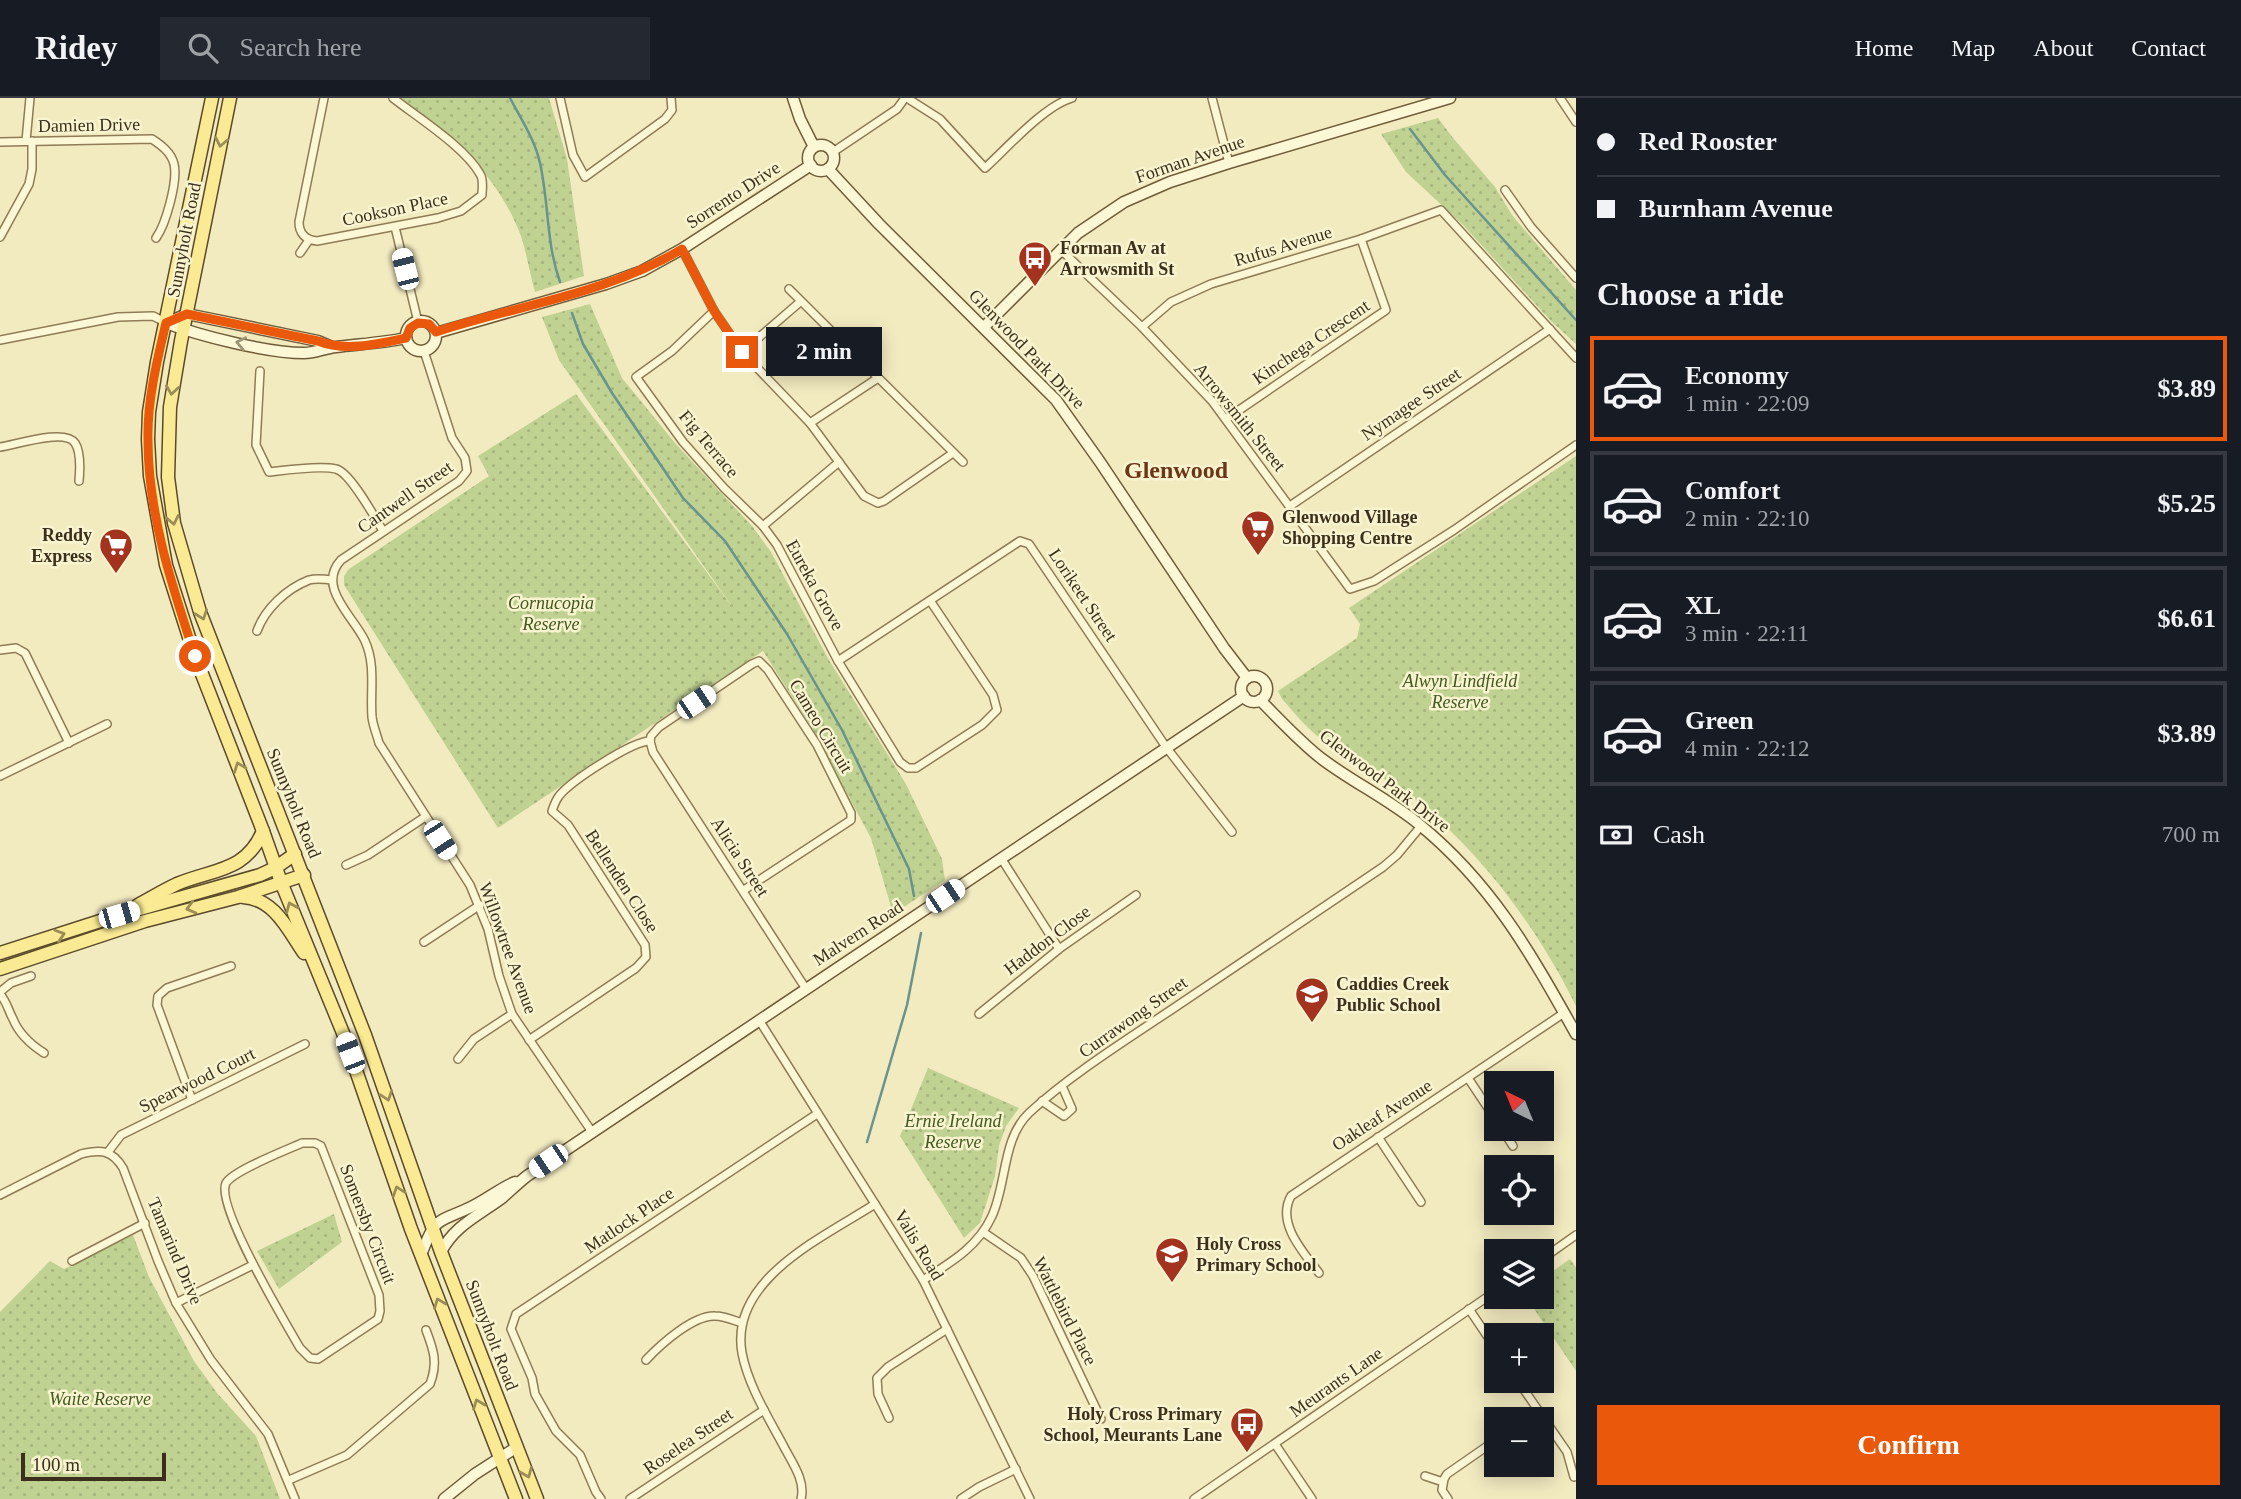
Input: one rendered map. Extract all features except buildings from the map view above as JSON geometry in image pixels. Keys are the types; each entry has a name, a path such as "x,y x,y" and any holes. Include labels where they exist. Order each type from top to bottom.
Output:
{"main road":[{"name":"Sunnyholt Road","path":"212,98 149,412 148,439 153,499 166,565 195,656 275,868 366,1094 421,1255 516,1499"},
{"name":"Sunnyholt Road","path":"230,98 174,376 168,429 168,477 174,523 200,612 381,1077 432,1228 537,1499"},
{"path":"119,915 179,883 227,869 249,853 258,843 263,831"},
{"path":"0,953 119,915 225,886 275,868 295,854"},
{"path":"0,969 304,875"},
{"path":"238,897 259,900 276,912 320,977"}],"street":[{"path":"0,237 29,184 32,169 29,141 30,98"},
{"path":"300,253 309,240 300,231 299,222 324,98"},
{"name":"Cookson Place","path":"309,240 321,241 451,215 468,207 482,195 481,176 469,161 441,135 393,98"},
{"path":"560,98 573,155 584,177 665,119 672,110 671,98"},
{"path":"793,98 814,147"},
{"path":"833,152 897,109 906,98 940,119 985,168 1033,123 1066,99"},
{"path":"1212,98 1229,163"},
{"name":"Forman Avenue","path":"984,327 1060,249 1094,220 1124,202 1170,182 1229,163 1450,98"},
{"path":"1560,98 1576,122"},
{"name":"Damien Drive","path":"0,142 152,139 163,146 174,164 164,227 156,238"},
{"path":"826,145 833,152 834,160 828,169 819,170 811,165 809,156 814,147 826,145"},
{"name":"Sorrento Drive","path":"436,332 617,281 651,267 811,165"},
{"name":"Glenwood Park Drive","path":"828,169 1065,411 1224,648 1247,678"},
{"path":"1505,190 1531,227 1576,278"},
{"name":"Rufus Avenue","path":"1142,327 1171,302 1211,284 1361,239 1441,210 1460,234 1550,329"},
{"path":"395,227 418,323"},
{"name":"Kinchega Crescent","path":"1226,419 1386,310 1361,239"},
{"path":"682,249 714,311 742,352 810,423 864,496 878,503 890,498 953,453"},
{"name":"Arrowsmith Street","path":"1060,249 1142,327 1212,401 1350,589 1374,581 1454,530 1576,445"},
{"path":"789,289 963,462"},
{"path":"742,352 800,302"},
{"name":"Fig Terrace","path":"714,311 672,351 636,377 683,442 763,526"},
{"path":"166,323 187,314 318,341 332,347"},
{"path":"0,340 118,317 153,316 183,329 289,352 316,352 332,347 406,338"},
{"path":"418,323 429,324 436,332 433,346 424,351 412,348 406,338 410,328 418,323"},
{"path":"1550,329 1576,358"},
{"name":"Nymagee Street","path":"1290,506 1550,329"},
{"name":"Cantwell Street","path":"332,580 334,570 341,561 459,481 467,471 465,458 452,438 424,351"},
{"path":"260,371 256,445 269,472 337,469 347,477 383,531"},
{"path":"810,423 877,378"},
{"path":"0,447 54,436 68,438 75,443 77,449 79,481"},
{"path":"763,526 839,462"},
{"name":"Eureka Grove","path":"763,526 777,545 838,661 900,762 908,768 916,768 982,725 997,710 993,695 930,602"},
{"name":"Lorikeet Street","path":"838,661 1020,541 1029,544 1166,747"},
{"path":"257,631 262,617 273,604 309,580 332,580"},
{"name":"Willowtree Avenue","path":"332,580 336,595 369,652 372,720 379,743 480,905 512,1014 592,1132"},
{"path":"0,650 16,648 25,653 69,743"},
{"name":"Cameo Circuit","path":"650,741 659,727 759,661 768,670 798,716 832,775 851,813 851,820 744,890"},
{"path":"1255,676 1265,683 1267,690 1260,700 1250,701 1244,696 1242,685 1247,678 1255,676"},
{"name":"Malvern Road","path":"441,1252 452,1234 462,1225 503,1197 527,1176 1244,696"},
{"name":"Glenwood Park Drive","path":"1260,700 1296,737 1421,826 1466,870 1501,910 1525,944 1576,1034"},
{"path":"0,776 107,724"},
{"name":"Bellenden Close","path":"529,1040 636,968 646,957 647,951 568,825 552,811 559,796 582,777 635,744 650,741"},
{"name":"Alicia Street","path":"650,741 653,752 806,989"},
{"path":"1166,747 1232,832"},
{"path":"346,865 368,855 425,817"},
{"name":"Currawong Street","path":"923,1280 969,1248 983,1232 992,1216 1016,1130 1042,1101 1144,1028 1383,867 1397,855 1421,826"},
{"path":"1001,858 1059,949"},
{"name":"Haddon Close","path":"979,1014 1059,949 1136,895"},
{"path":"424,942 480,905"},
{"path":"192,1100 157,1005 158,996 167,988 231,966"},
{"path":"31,976 11,982 0,993 19,1030 32,1045 44,1053"},
{"name":"Oakleaf Avenue","path":"1319,1273 1287,1223 1286,1207 1296,1191 1564,1013"},
{"path":"458,1059 474,1039 512,1014"},
{"name":"Valis Road","path":"759,1020 923,1280 1031,1499"},
{"name":"Spearwood Court","path":"108,1152 121,1135 305,1044"},
{"path":"1468,1078 1484,1102"},
{"path":"1042,1101 1059,1114 1069,1114 1071,1104 1062,1086"},
{"name":"Matlock Place","path":"601,1499 580,1455 556,1431 535,1394 532,1378 511,1329 516,1314 817,1114"},
{"path":"1378,1137 1421,1202"},
{"path":"1510,1141 1514,1146"},
{"name":"Somersby Circuit","path":"302,1143 321,1146 379,1295 380,1311 377,1319 318,1359 310,1358 300,1348 253,1265 226,1201 227,1181 252,1165 302,1143"},
{"path":"1,1192 81,1154 95,1150 108,1152"},
{"name":"Tamarind Drive","path":"108,1152 123,1168 176,1303 211,1360 268,1434 295,1499"},
{"name":"Malvern Road","path":"432,1228 446,1216 471,1207 527,1176"},
{"path":"801,1499 803,1490 799,1477 764,1410 742,1352 742,1323 753,1296 776,1270 875,1204"},
{"path":"72,1261 145,1223"},
{"path":"421,1255 432,1228"},
{"name":"Wattlebird Place","path":"983,1232 1021,1258 1033,1276 1101,1419"},
{"path":"1554,1251 1576,1235"},
{"path":"176,1303 253,1265"},
{"name":"Meurants Lane","path":"1194,1499 1484,1299"},
{"path":"1469,1309 1484,1331"},
{"path":"646,1360 659,1346 699,1319 716,1316 742,1323"},
{"path":"889,1418 878,1394 877,1378 888,1367 947,1329"},
{"path":"289,1480 346,1455 430,1384 436,1358 426,1331"},
{"name":"Roselea Street","path":"630,1499 764,1410"},
{"path":"1554,1433 1567,1452 1574,1477"},
{"path":"1275,1444 1312,1499"},
{"path":"444,1499 475,1474 517,1447"},
{"path":"1448,1499 1442,1490 1447,1474 1484,1448"},
{"path":"961,1499 1016,1469"},
{"path":"1425,1476 1443,1482"}],"green space":[{"path":"401,98 549,98 567,159 584,276 535,292 522,239 512,216 487,176 439,128"},
{"path":"1438,118 1495,187 1512,215 1576,290 1576,344 1551,321 1463,225 1406,172 1381,134"},
{"name":"Cornucopia Reserve","path":"590,304 622,378 675,443 752,526 771,552 829,660 906,784 942,859 945,880 893,914 871,838 810,725 763,651 498,828 344,585 344,576 349,569 489,476 478,456 576,394 736,612 559,360 542,317"},
{"name":"Alwyn Lindfield Reserve","path":"1576,456 1576,1006 1527,922 1464,845 1417,801 1323,741 1297,716 1278,691 1357,638 1360,624 1349,608"},
{"name":"Ernie Ireland Reserve","path":"928,1068 1019,1108 1006,1126 999,1146 995,1176 980,1223 964,1238 900,1136"},
{"path":"334,1214 342,1242 279,1289 257,1251"},
{"name":"Waite Reserve","path":"133,1235 149,1277 194,1361 217,1393 256,1436 280,1499 0,1499 0,1312 50,1261 64,1269"},
{"path":"1570,1259 1576,1267 1576,1371 1554,1338 1554,1323 1544,1323 1534,1309 1554,1309 1554,1270"}],"waterway":[{"path":"510,98 538,154 552,253 560,282"},
{"path":"1410,129 1445,175 1576,320"},
{"path":"572,313 583,344 612,393 683,498 725,541 787,634 842,730 909,869 914,896"},
{"path":"867,1142 907,1005 921,933"}],"place":[{"name":"Forman Av at Arrowsmith St","path":"1035,288"},
{"name":"Glenwood Village Shopping Centre","path":"1258,557"},
{"name":"Reddy Express","path":"116,575"},
{"name":"Caddies Creek Public School","path":"1312,1024"},
{"name":"Holy Cross Primary School","path":"1172,1284"},
{"name":"Holy Cross Primary School, Meurants Lane","path":"1247,1454"}],"district":[{"name":"Glenwood","path":"1176,470"}],"route":[{"path":"195,656 166,565 150,476 149,412 166,323 187,314 318,341 332,347 372,344 406,338 410,328 418,323 429,324 436,332 606,285 651,267 682,249 714,311 742,352"}]}
